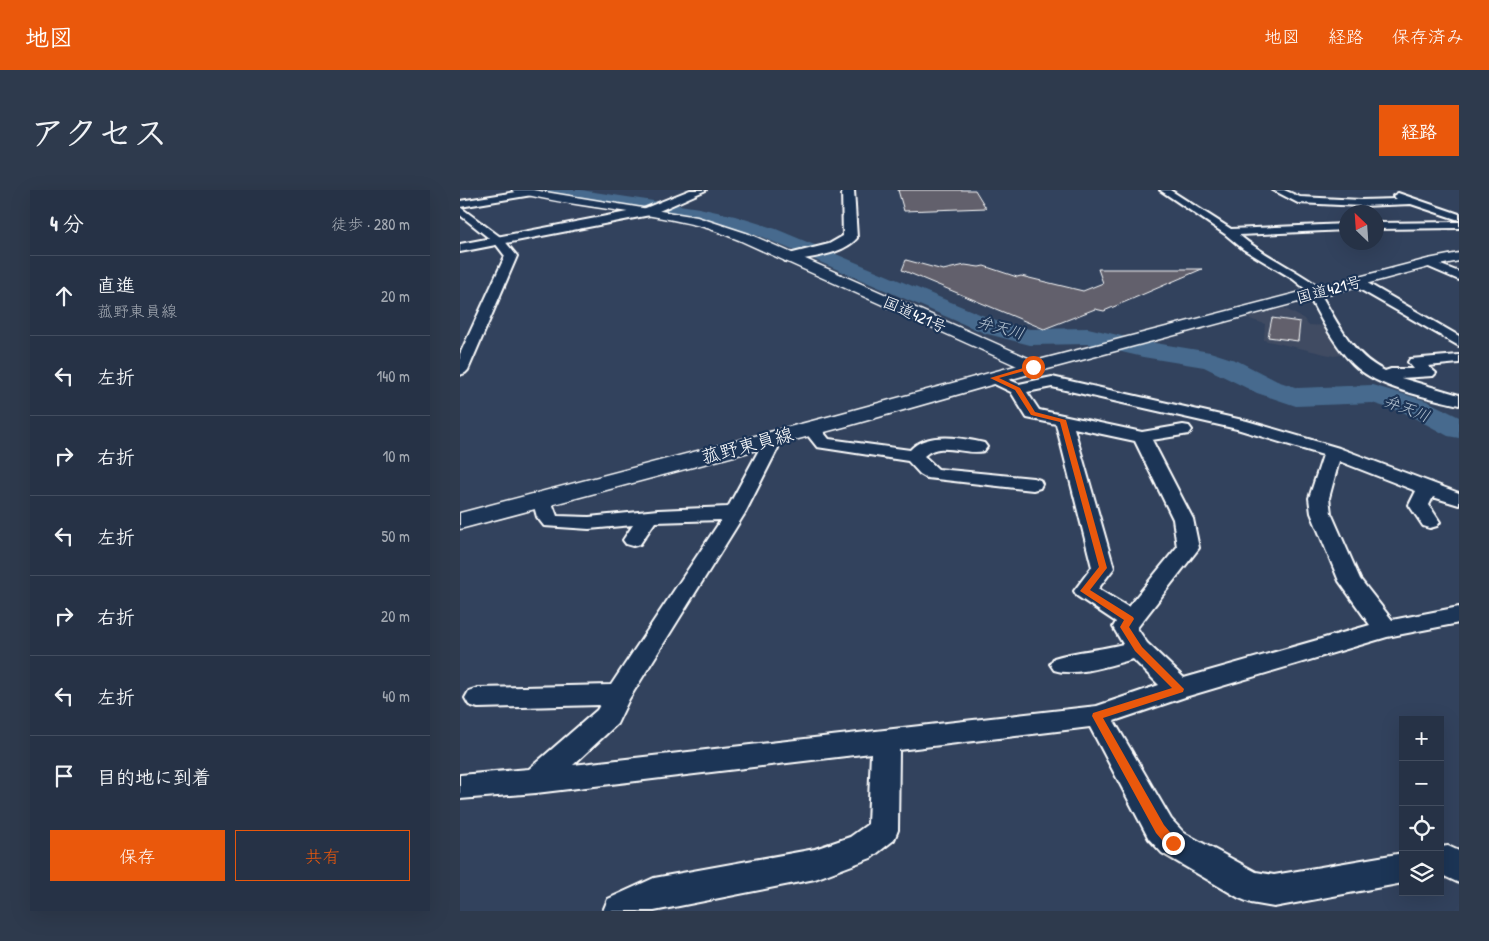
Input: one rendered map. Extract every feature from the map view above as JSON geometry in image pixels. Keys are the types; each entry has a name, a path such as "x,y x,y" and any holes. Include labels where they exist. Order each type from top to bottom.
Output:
{"main road":[{"name":"国道421号","path":"524,191 594,205 649,211 715,227 744,237 798,256 1033,367 1354,282 1459,257"},
{"name":"菰野東員線","path":"460,521 1033,367"}],"street":[{"path":"460,248 649,211 700,190"},
{"path":"798,256 842,244 851,235 848,190"},
{"path":"1164,190 1229,232 1247,247 1297,276 1316,292 1351,353 1364,365 1395,381 1459,400"},
{"path":"1277,190 1298,200 1361,203 1449,202"},
{"path":"460,204 524,191"},
{"path":"1386,192 1459,217"},
{"path":"460,210 499,241 511,256 460,370"},
{"path":"1384,226 1459,225"},
{"path":"1229,232 1339,227"},
{"path":"1428,263 1459,276"},
{"path":"1354,282 1459,342"},
{"path":"1380,374 1428,373 1415,362 1459,359"},
{"path":"993,378 1018,389 1033,414 1142,437 1183,430"},
{"path":"1018,389 1052,382 1241,425 1333,452 1459,499"},
{"path":"1063,420 1103,568 1085,591 1130,619"},
{"path":"811,428 823,443 830,445 914,456 927,470 934,474 1033,484"},
{"path":"1142,437 1183,519 1188,548 1125,627 1138,649 1179,689"},
{"path":"536,781 607,717 618,695 736,513 769,448 769,439"},
{"path":"914,456 919,448 930,443 978,447"},
{"path":"1333,452 1319,498 1321,513 1350,581 1386,629"},
{"path":"1428,489 1419,505 1430,522"},
{"path":"542,499 547,517 551,522 589,523 658,516 736,513"},
{"path":"633,540 648,518"},
{"path":"460,787 536,781 1097,716 1179,689 1386,629 1459,615"},
{"path":"1064,664 1105,658 1138,649"},
{"path":"478,698 618,695"},
{"path":"1097,716 1160,829 1173,843 1251,888 1274,891 1399,869"},
{"path":"620,911 654,894 815,864 860,848 883,830 885,741"},
{"path":"1444,861 1448,860 1459,868"}],"shaded area":[{"path":"1284,308 1304,319 1308,325 1329,326 1347,354 1334,356 1264,340 1265,324 1247,318"}],"building":[{"path":"898,190 975,190 986,208 904,211"},
{"path":"906,260 943,270 965,265 984,266 1017,277 1021,276 1083,291 1103,283 1098,269 1202,269 1104,311 1095,309 1044,329 902,270"},
{"path":"1272,318 1300,322 1298,341 1268,337"}],"waterway":[{"name":"弁天川","path":"548,190 699,213 729,220 769,233 993,328 1030,337 1088,336 1143,349 1210,360 1267,387 1296,397 1372,394 1416,407 1459,429"}],"route":[{"path":"1033,367 993,378 1018,389 1033,414 1063,420 1103,568 1085,591 1112,610 1130,619 1125,627 1138,649 1179,689 1097,716 1160,829 1173,843"}]}
